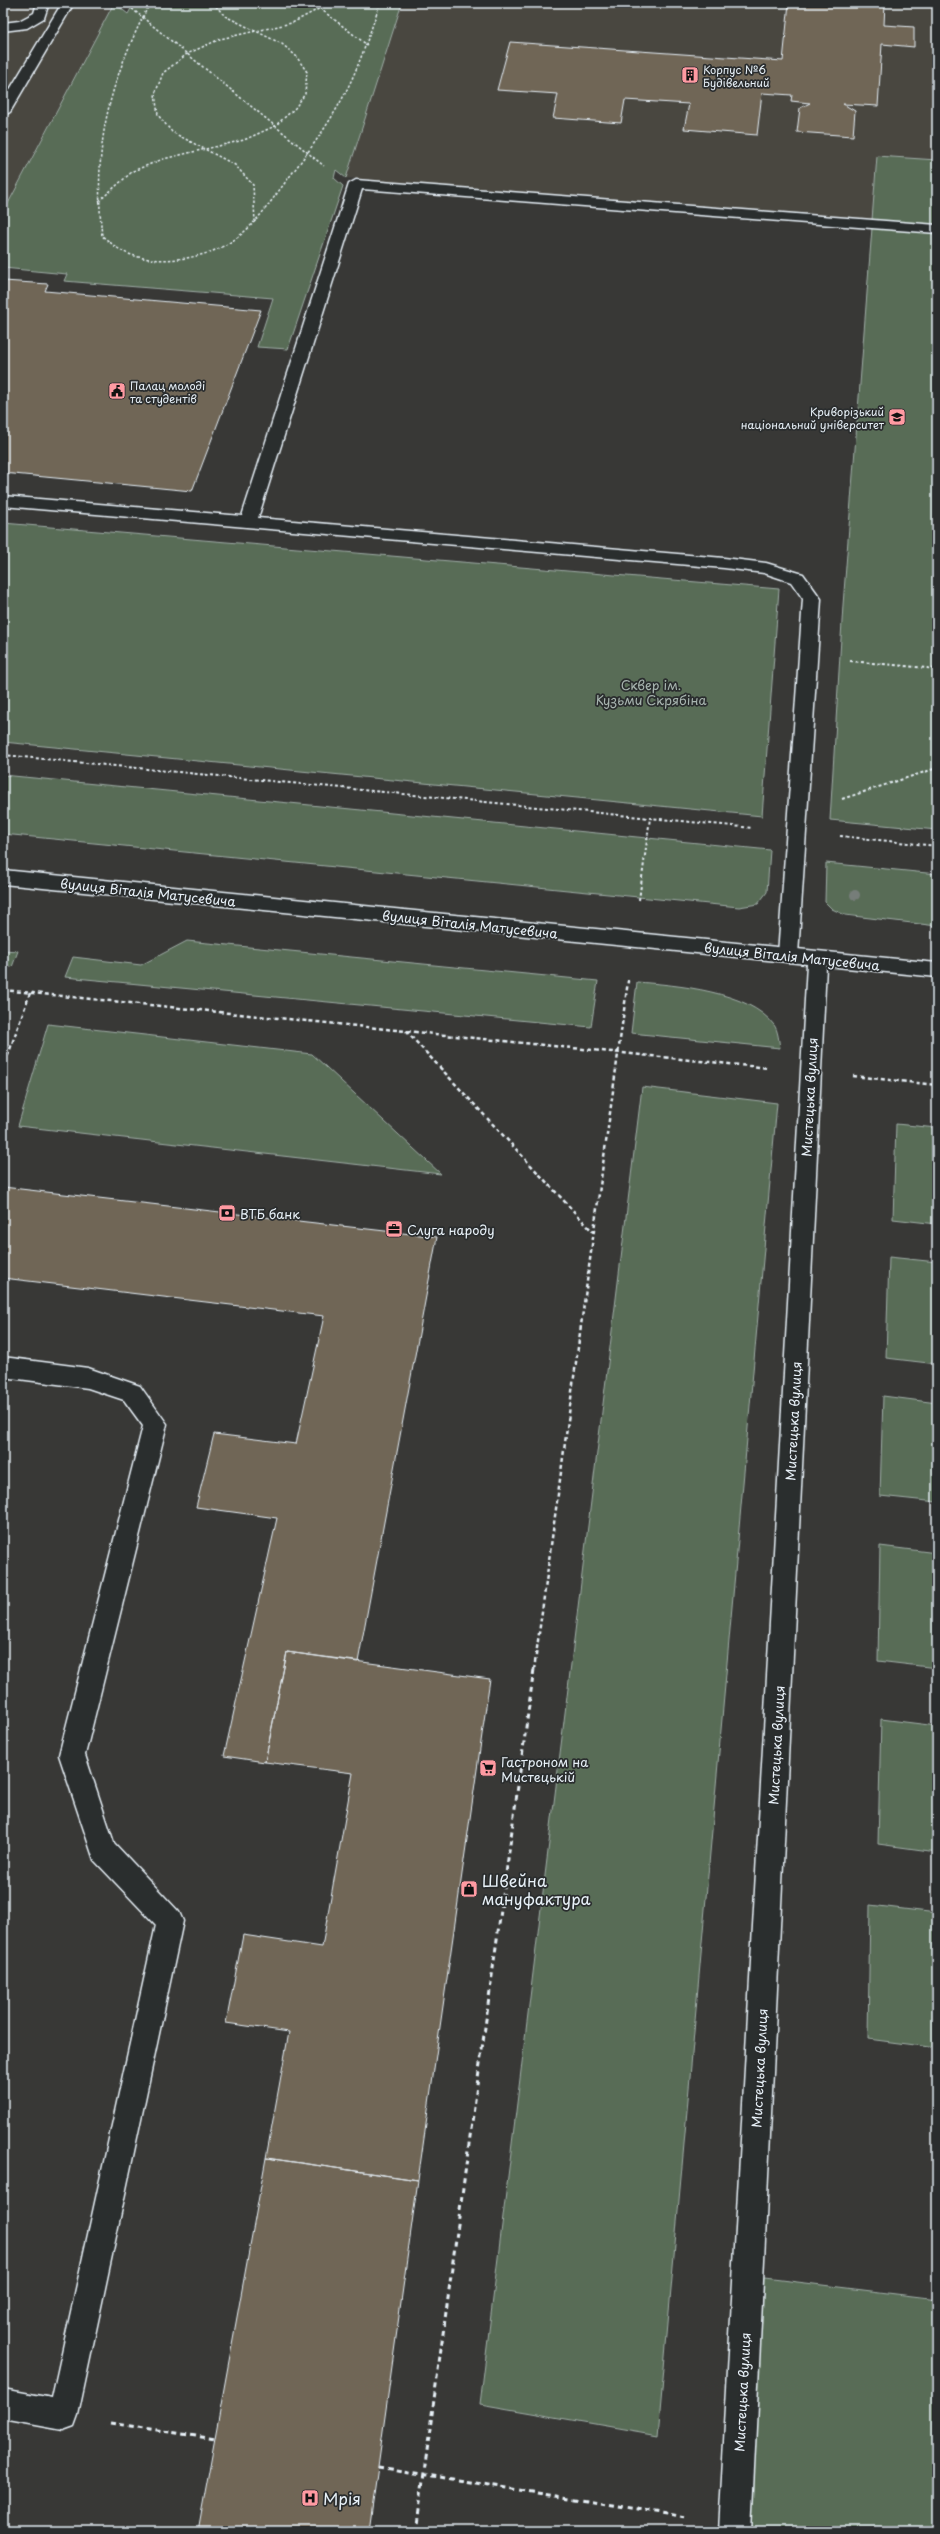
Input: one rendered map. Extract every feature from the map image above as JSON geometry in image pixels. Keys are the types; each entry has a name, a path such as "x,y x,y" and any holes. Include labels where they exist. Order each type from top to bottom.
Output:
{"street":[{"path":"3,27 22,25 40,15 43,3"},
{"path":"3,112 68,3"},
{"path":"248,522 356,184 937,229"},
{"path":"3,501 766,568 797,578 812,599 788,955"},
{"name":"вулиця Віталія Матусевича","path":"3,877 937,970"},
{"name":"Мистецька вулиця","path":"735,2528 817,958"},
{"path":"3,1367 88,1378 132,1393 155,1424 72,1755 103,1851 170,1921 63,2416 3,2404"}],"path":[{"path":"125,3 341,179 356,184"},
{"path":"150,3 142,17 116,77 100,147 99,201 102,236 125,252 148,257 181,257 204,254 230,243 255,222 309,153 342,101 367,46 380,3"},
{"path":"99,201 133,171 163,159 244,140 275,126 295,108 305,94 307,72 296,56 282,44 225,16 213,3"},
{"path":"313,3 367,46"},
{"path":"255,222 253,185 235,165 203,150 172,132 158,115 155,94 163,73 187,54 220,39 292,23 330,3"},
{"path":"807,657 937,670"},
{"path":"3,755 937,846"},
{"path":"797,809 832,802 937,768"},
{"path":"416,2531 650,818"},
{"path":"3,990 937,1085"},
{"path":"3,1069 30,993"},
{"path":"406,1031 593,1232"},
{"path":"63,2416 215,2439"},
{"path":"378,2467 735,2528"}],"shaded area":[{"path":"3,3 114,3 3,213"},
{"name":"Криворізький національний університет","path":"402,3 937,3 937,830 830,820 843,605 872,220 346,178"}],"green space":[{"path":"114,3 128,14 134,3 402,3 346,178 336,170 334,178 343,186 288,349 257,347 273,298 64,281 67,274 3,268 3,213"},
{"path":"877,156 937,160 937,225 872,220"},
{"path":"872,228 937,233 937,830 830,820 843,605"},
{"name":"Сквер ім. Кузьми Скрябіна","path":"3,523 779,589 762,816 3,742"},
{"path":"3,775 770,850 767,892 758,904 739,907 3,834"},
{"path":"826,863 937,874 937,926 845,915 832,909 825,902"},
{"path":"187,941 598,981 591,1027 65,977 73,957 141,965"},
{"path":"3,950 18,951 12,967 3,966"},
{"path":"637,982 691,988 730,997 748,1004 763,1014 774,1025 780,1048 631,1033"},
{"path":"48,1024 312,1054 441,1174 18,1126"},
{"path":"642,1087 777,1103 658,2435 480,2404"},
{"path":"896,1124 937,1128 937,1224 893,1219"},
{"path":"889,1257 937,1262 937,1364 886,1358"},
{"path":"883,1396 937,1403 937,1502 880,1496"},
{"path":"880,1546 937,1553 937,1668 878,1661"},
{"path":"881,1719 937,1726 937,1852 878,1844"},
{"path":"870,1905 937,1913 937,2048 868,2039"},
{"path":"748,2276 937,2299 937,2531 735,2531"}],"building":[{"name":"Корпус №6 Будівельний","path":"789,3 885,3 884,25 914,27 914,47 882,44 878,106 843,104 855,111 853,136 797,132 800,108 810,103 791,101 792,95 762,93 757,135 684,129 689,104 625,100 621,123 553,118 558,94 497,90 510,42 783,61"},
{"name":"Палац молоді та студентів","path":"4,281 48,284 45,291 261,310 192,491 3,473"},
{"path":"3,1187 437,1237 358,1662 287,1652 265,1762 224,1756 277,1518 196,1507 214,1434 296,1444 324,1316 3,1278"},
{"path":"287,1652 490,1679 418,2180 266,2158 289,2032 226,2023 243,1935 322,1947 353,1773 265,1762"},
{"path":"266,2158 418,2180 369,2531 198,2531"}],"place":[{"name":"Корпус №6 Будівельний","path":"690,75"},
{"name":"Палац молоді та студентів","path":"117,391"},
{"name":"Криворізький національний університет","path":"897,417"},
{"name":"ВТБ банк","path":"227,1213"},
{"name":"Слуга народу","path":"394,1229"},
{"name":"Гастроном на Мистецькій","path":"488,1768"},
{"name":"Швейна мануфактура","path":"469,1889"},
{"name":"Мрія","path":"310,2498"}]}
